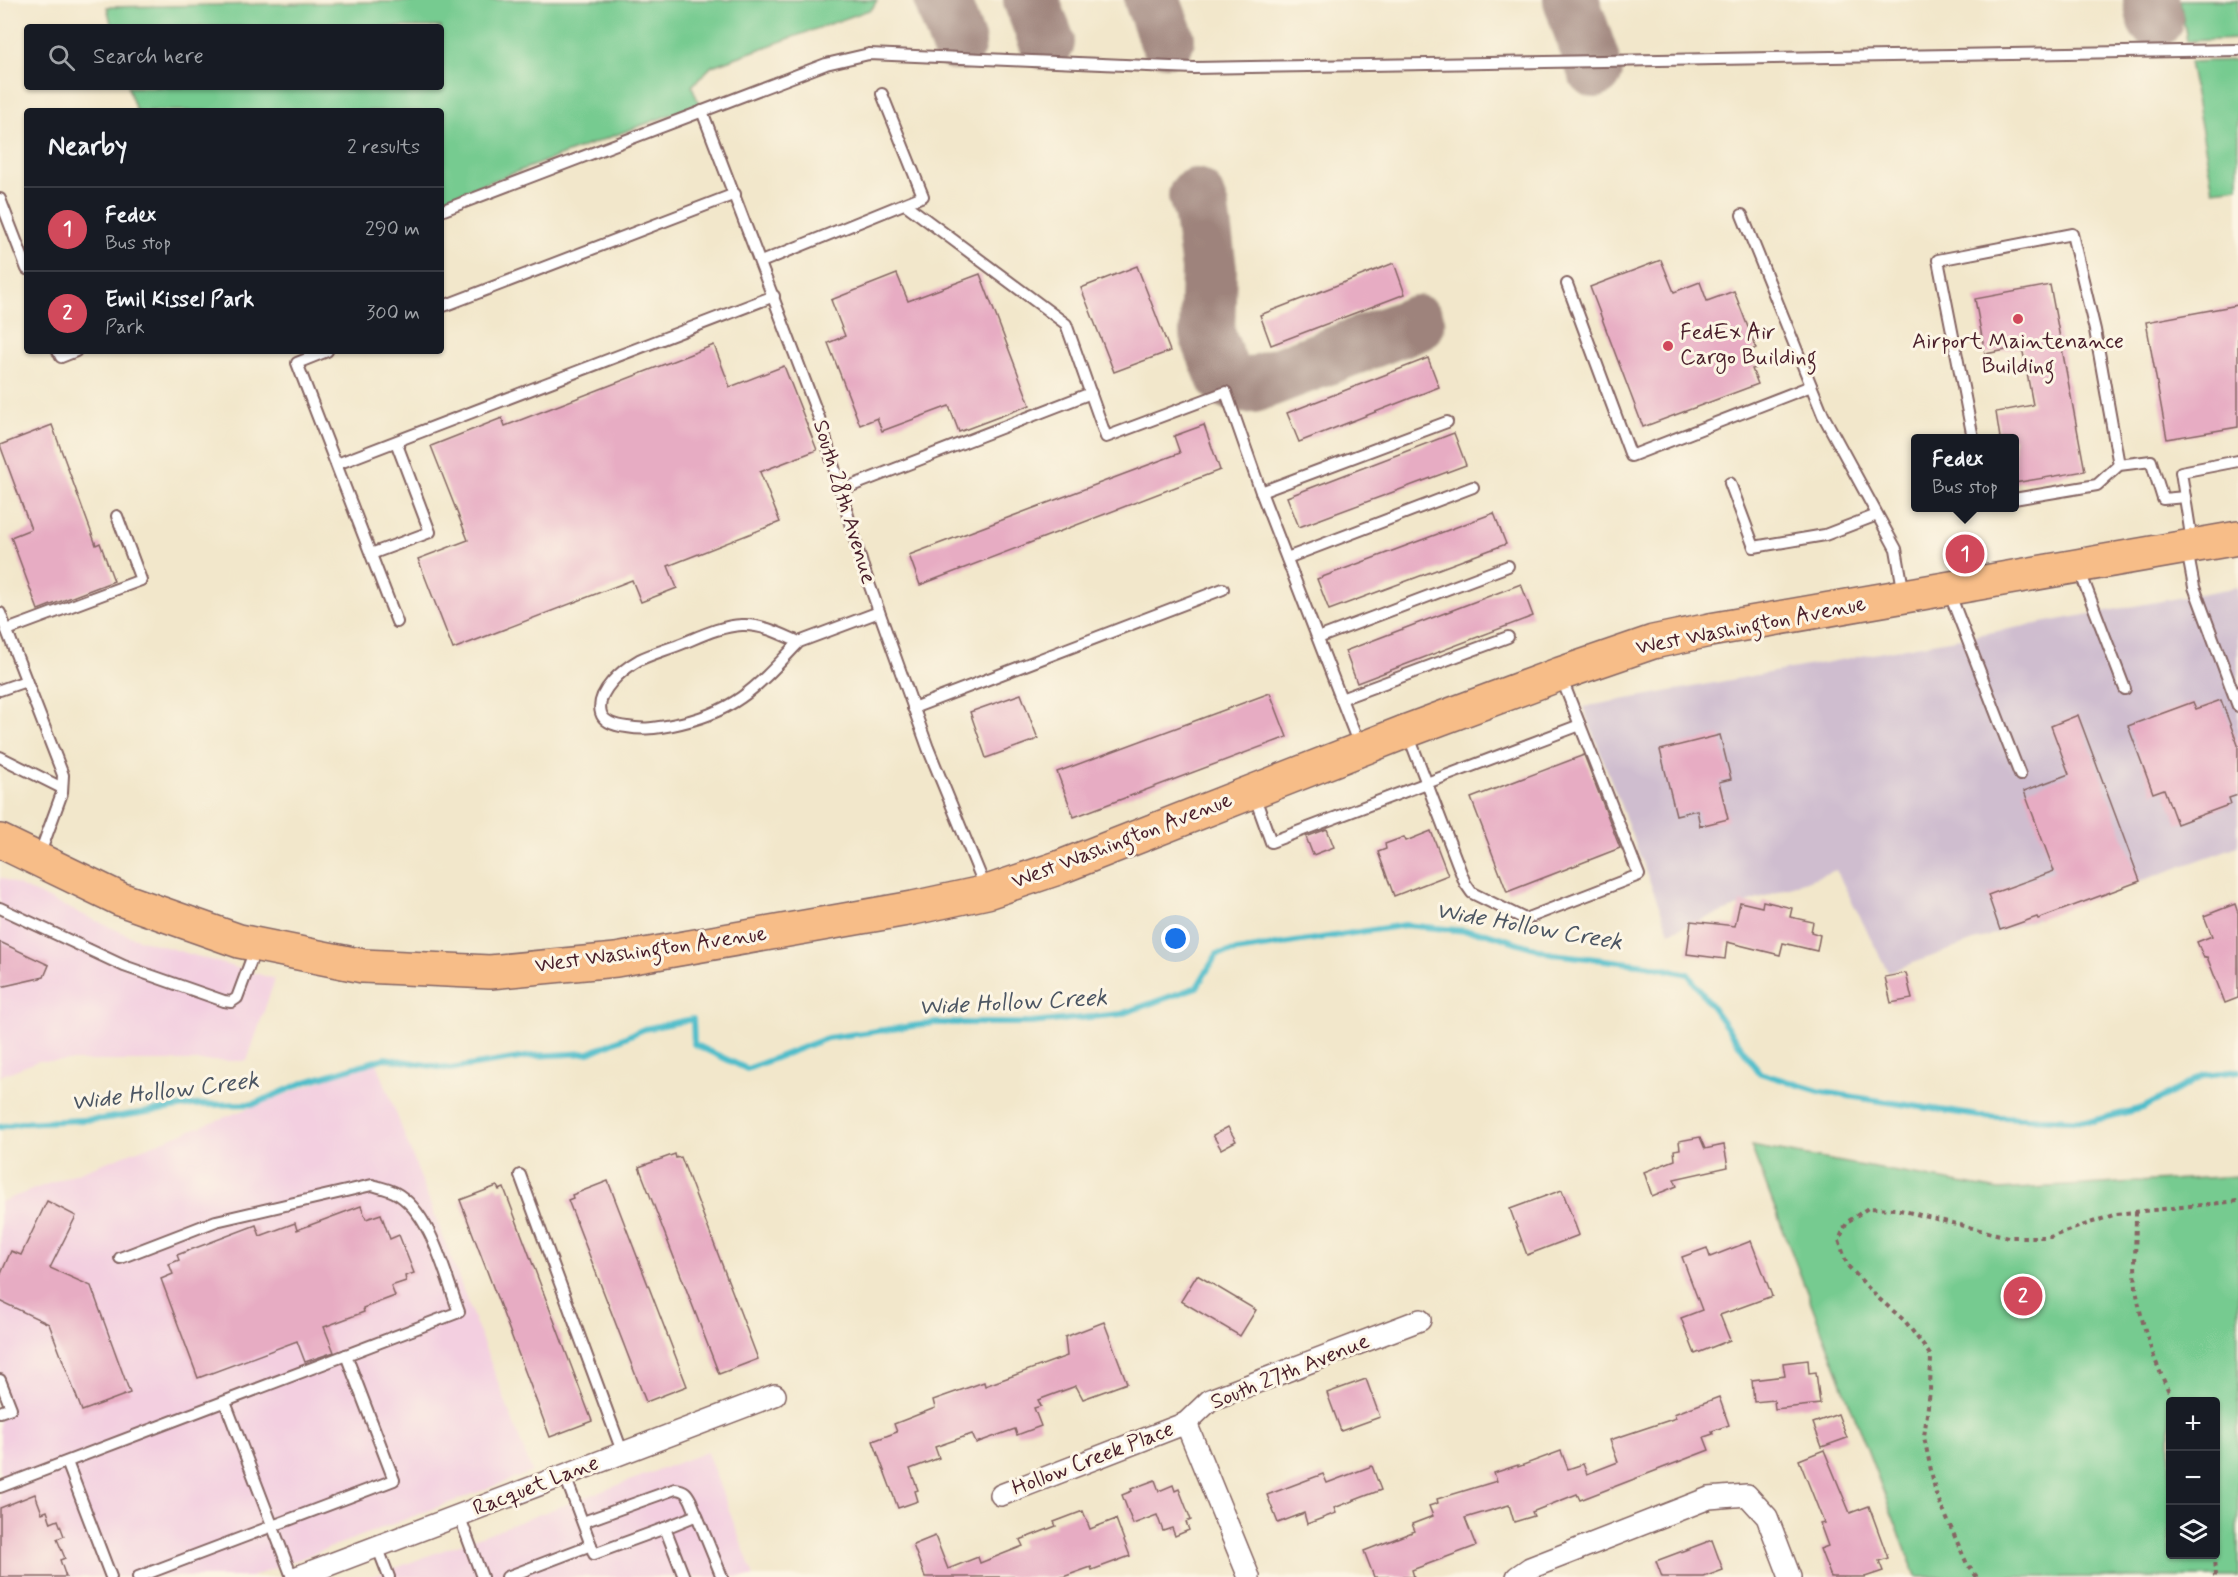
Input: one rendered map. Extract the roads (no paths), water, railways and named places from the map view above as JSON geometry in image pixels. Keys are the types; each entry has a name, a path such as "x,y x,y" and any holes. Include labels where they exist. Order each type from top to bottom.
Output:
{"main road":[{"name":"West Washington Avenue","path":"0,841 120,899 239,941 363,966 490,972 616,960 913,908 987,892 1058,868 1407,731 1653,642 1710,630 2238,538"}],"street":[{"name":"South 27th Avenue","path":"1249,1577 1186,1423 1210,1400 1420,1320"},
{"name":"Racquet Lane","path":"297,1577 775,1395"},
{"name":"Hollow Creek Place","path":"1001,1495 1186,1423"},
{"path":"1518,1577 1530,1568 1709,1498 1747,1495 1767,1517 1790,1577"}],"lane":[{"path":"444,210 826,64 869,54 1194,68 2238,50"},
{"path":"761,262 923,196 882,94"},
{"name":"South 28th Avenue","path":"702,111 822,423 848,520 927,748 987,892"},
{"path":"444,306 735,194"},
{"path":"0,199 24,261"},
{"path":"905,204 1066,324 1106,437 1226,392 1261,492 1360,749"},
{"path":"1743,215 1823,416 1896,549 1905,596"},
{"path":"1972,434 1938,260 2072,234 2095,330 2119,465"},
{"path":"1567,284 1631,456 1811,386"},
{"path":"337,464 774,296"},
{"path":"320,354 297,363 397,622"},
{"path":"841,490 1090,393"},
{"path":"1261,492 1447,422"},
{"path":"371,554 430,532 396,442"},
{"path":"2019,498 2097,485 2119,465 2151,461 2163,499 2185,497"},
{"path":"2238,461 2181,472 2194,587 2238,706"},
{"path":"1730,483 1754,547 1825,535 1877,516"},
{"path":"1287,558 1473,487"},
{"path":"7,630 141,580 117,516"},
{"path":"1318,638 1508,566"},
{"path":"2078,566 2125,689"},
{"path":"913,708 1223,589"},
{"path":"1948,589 2020,775"},
{"path":"799,642 757,626 743,625 717,630 640,660 622,672 609,686 600,701 601,712 608,722 645,730 688,722 715,713 761,683 799,642 879,612"},
{"path":"0,613 63,775 62,788 38,859"},
{"path":"1341,699 1508,637"},
{"path":"1407,731 1465,882 1472,893 1526,919 1639,875 1560,674"},
{"path":"0,690 26,681"},
{"path":"1252,792 1271,842 1580,725"},
{"path":"0,757 62,788"},
{"path":"0,908 124,966 224,1001 231,1002 237,998 257,945"},
{"path":"520,1175 623,1454"},
{"path":"0,1487 459,1312 420,1214 394,1192 372,1185 216,1221 120,1258"},
{"path":"138,1577 394,1480 346,1355"},
{"path":"0,1380 11,1408 0,1412"},
{"path":"225,1401 292,1577"},
{"path":"67,1462 111,1577"},
{"path":"565,1476 594,1554 697,1515"},
{"path":"583,1522 675,1489 688,1493 722,1577"},
{"path":"459,1515 482,1577"},
{"path":"665,1528 684,1577"},
{"path":"507,1577 591,1545"},
{"path":"377,1546 389,1577"}],"waterway":[{"name":"Wide Hollow Creek","path":"0,1127 20,1123 102,1119 192,1105 254,1104 305,1082 385,1058 450,1069 532,1056 589,1053 644,1029 693,1019 694,1044 747,1069 827,1038 934,1023 1030,1023 1121,1014 1197,987 1217,954 1405,925 1487,933 1553,954 1647,965 1688,974 1760,1073 1822,1092 1979,1116 2092,1121 2143,1108 2205,1075 2238,1071"}],"place":[{"name":"Airport Maintenance Building","path":"2018,319"},
{"name":"FedEx Air Cargo Building","path":"1668,346"},
{"name":"Fedex","path":"1965,554"},
{"name":"Emil Kissel Park","path":"2023,1296"}]}
